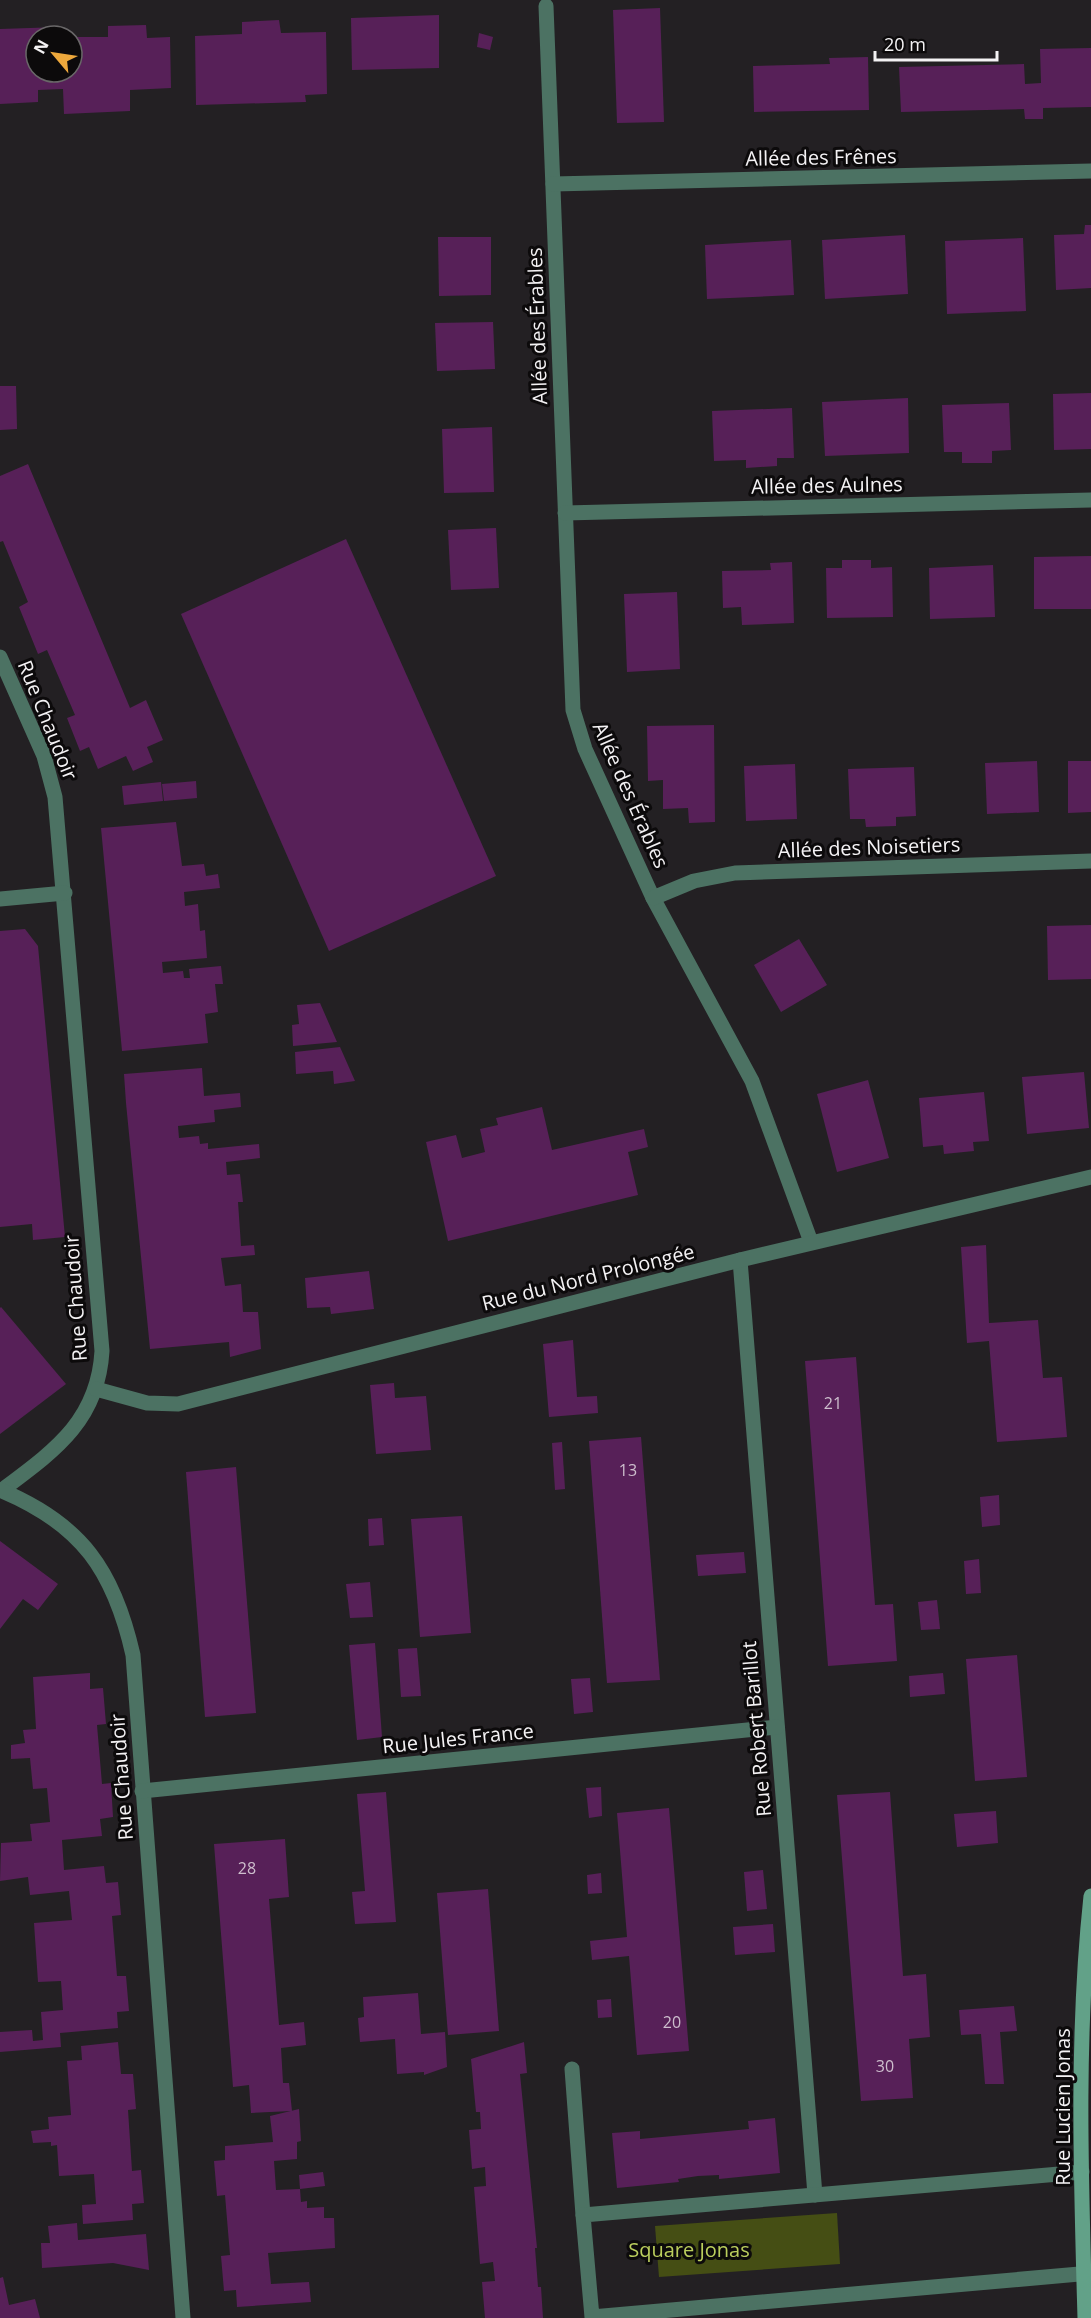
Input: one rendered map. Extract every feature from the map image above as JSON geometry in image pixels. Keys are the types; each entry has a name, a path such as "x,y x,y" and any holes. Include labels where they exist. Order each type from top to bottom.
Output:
{"street":[{"name":"Allée des Érables","path":"546,6 571,693 578,730 653,898 687,965 752,1081 811,1242"},
{"name":"Allée des Frênes","path":"553,184 1091,171"},
{"name":"Allée des Aulnes","path":"565,513 1091,500"},
{"name":"Rue Chaudoir","path":"0,657 50,776 58,819 102,1351 96,1389 88,1407 66,1438 50,1455 1,1490 57,1520 75,1535 110,1582 120,1606 133,1655 183,2318"},
{"name":"Allée des Noisetiers","path":"653,898 716,875 752,871 1091,861"},
{"path":"0,899 65,893"},
{"name":"Rue du Nord Prolongée","path":"96,1389 147,1403 178,1404 811,1242 1091,1177"},
{"name":"Rue Robert Barillot","path":"740,1260 815,2195"},
{"name":"Rue Jules France","path":"142,1791 777,1727"},
{"name":"Rue Lucien Jonas","path":"1085,2318 1087,2274 1082,2172 1091,1896"},
{"path":"572,2070 592,2317 1087,2274"},
{"path":"583,2215 1082,2172"}],"green space":[{"name":"Square Jonas","path":"837,2213 840,2264 659,2277 655,2226"}],"building":[{"path":"660,8 664,122 617,123 613,10"},
{"path":"439,15 439,68 352,70 351,18"},
{"path":"279,20 281,33 326,32 327,94 305,95 306,102 196,105 195,36 242,34 242,22"},
{"path":"146,25 147,38 170,37 171,88 130,90 130,111 64,114 63,89 38,90 38,102 0,104 0,29 24,28 24,84 84,84 84,37 108,37 108,26"},
{"path":"479,33 493,37 490,50 477,47"},
{"path":"1091,48 1091,107 1043,108 1043,119 1025,119 1024,109 901,112 899,67 1024,64 1025,84 1041,83 1040,49"},
{"path":"868,57 869,110 754,112 753,66 830,64 829,58"},
{"path":"1085,225 1091,225 1091,288 1056,290 1054,235 1084,234"},
{"path":"905,235 908,294 825,299 822,240"},
{"path":"438,237 491,237 491,295 439,296"},
{"path":"1023,238 1026,311 947,314 945,241"},
{"path":"791,240 794,295 707,299 705,245"},
{"path":"493,322 495,369 437,371 435,323"},
{"path":"0,386 16,386 17,429 0,430"},
{"path":"1091,393 1091,449 1054,450 1053,394"},
{"path":"908,398 909,453 825,456 822,402"},
{"path":"1009,403 1011,450 992,451 992,463 962,463 962,452 944,452 942,405"},
{"path":"792,408 794,458 777,458 777,466 746,468 746,460 714,461 712,411"},
{"path":"492,427 494,492 444,493 442,429"},
{"path":"28,464 130,708 146,700 163,740 147,747 153,762 133,771 126,756 98,769 89,747 80,751 67,718 75,715 47,650 38,654 19,607 28,602 3,541 0,542 0,476"},
{"path":"496,528 499,588 451,590 448,530"},
{"path":"346,539 496,876 329,951 181,614"},
{"path":"1091,556 1091,609 1034,609 1034,557"},
{"path":"842,560 871,560 871,568 892,567 893,617 827,618 826,568 842,568"},
{"path":"792,562 794,623 742,625 741,607 723,608 722,571 771,570 770,563"},
{"path":"993,565 995,617 930,619 929,568"},
{"path":"677,592 680,669 627,672 624,594"},
{"path":"714,725 715,822 689,823 688,808 663,809 663,780 648,781 647,726"},
{"path":"1037,761 1039,812 987,814 985,763"},
{"path":"1068,761 1091,761 1091,812 1068,813"},
{"path":"795,764 797,819 746,821 744,766"},
{"path":"914,767 916,816 896,817 896,826 866,827 865,819 850,819 848,769"},
{"path":"196,781 197,798 164,801 162,784"},
{"path":"161,782 163,801 124,805 122,786"},
{"path":"176,822 182,866 204,864 206,876 218,874 220,888 184,892 185,906 198,904 200,931 205,930 207,958 162,962 163,973 183,971 184,978 190,978 189,969 221,966 223,984 215,984 218,1012 205,1014 208,1043 122,1051 101,828"},
{"path":"1091,925 1091,979 1048,980 1047,926"},
{"path":"25,929 38,946 65,1237 33,1240 32,1224 0,1227 0,931"},
{"path":"799,939 827,985 781,1012 754,965"},
{"path":"320,1003 337,1042 293,1046 292,1025 299,1024 297,1005"},
{"path":"340,1047 355,1081 334,1084 333,1071 296,1074 295,1052"},
{"path":"202,1068 204,1096 240,1093 241,1107 214,1110 215,1122 178,1126 179,1138 199,1136 200,1144 208,1143 208,1149 259,1144 260,1158 226,1162 227,1175 240,1174 243,1202 238,1202 241,1246 254,1245 255,1255 221,1258 225,1286 241,1284 243,1312 258,1312 261,1349 230,1357 229,1342 150,1349 126,1103 124,1074"},
{"path":"1084,1072 1089,1128 1027,1134 1022,1077"},
{"path":"868,1080 889,1158 837,1172 817,1094"},
{"path":"984,1092 989,1141 973,1142 974,1151 944,1154 943,1145 923,1147 919,1098"},
{"path":"542,1107 552,1150 644,1129 648,1147 628,1152 638,1195 448,1241 426,1142 456,1135 462,1158 485,1152 480,1129 498,1125 496,1118"},
{"path":"986,1245 989,1323 1038,1320 1043,1378 1062,1377 1067,1437 997,1442 989,1341 967,1343 961,1247"},
{"path":"369,1271 374,1309 331,1314 330,1307 307,1308 305,1278"},
{"path":"0,1308 66,1384 0,1434"},
{"path":"573,1340 577,1397 597,1396 598,1413 549,1417 543,1344"},
{"path":"856,1357 875,1605 893,1604 897,1661 828,1666 805,1361"},
{"path":"394,1383 395,1398 426,1396 431,1450 376,1454 370,1385"},
{"path":"641,1437 660,1680 607,1683 589,1441"},
{"path":"562,1442 565,1489 555,1490 552,1443"},
{"path":"236,1467 256,1713 205,1717 186,1472"},
{"path":"999,1495 1000,1525 982,1527 980,1497"},
{"path":"462,1516 471,1633 420,1637 411,1519"},
{"path":"382,1518 384,1545 369,1546 368,1519"},
{"path":"0,1541 58,1584 38,1610 23,1599 0,1629"},
{"path":"744,1552 746,1573 698,1576 696,1555"},
{"path":"979,1559 981,1593 966,1594 964,1561"},
{"path":"370,1582 373,1617 350,1618 346,1584"},
{"path":"937,1600 940,1629 921,1630 918,1602"},
{"path":"375,1643 382,1737 357,1740 349,1645"},
{"path":"417,1648 421,1696 401,1697 398,1649"},
{"path":"1017,1655 1027,1777 975,1781 966,1659"},
{"path":"90,1673 90,1689 103,1688 106,1724 97,1725 102,1784 111,1783 113,1817 100,1819 102,1836 62,1840 64,1870 104,1866 106,1883 118,1882 121,1915 112,1916 117,1976 126,1976 129,2011 117,2012 118,2028 60,2033 61,2047 0,2052 0,2032 32,2030 33,2041 43,2040 41,2012 63,2010 61,1981 38,1982 34,1923 72,1920 69,1891 30,1895 28,1877 0,1881 1,1843 32,1841 30,1824 50,1822 47,1788 33,1789 30,1758 11,1759 11,1745 25,1743 23,1730 36,1729 33,1677"},
{"path":"943,1673 945,1694 910,1697 909,1676"},
{"path":"590,1678 593,1712 574,1714 571,1679"},
{"path":"601,1787 602,1816 589,1818 586,1788"},
{"path":"386,1792 396,1922 355,1924 352,1892 365,1891 357,1794"},
{"path":"890,1792 903,1976 926,1974 930,2037 909,2039 913,2098 861,2101 837,1795"},
{"path":"669,1808 689,2051 637,2055 629,1956 592,1960 590,1941 627,1937 617,1813"},
{"path":"996,1811 998,1843 957,1847 954,1814"},
{"path":"285,1839 289,1897 269,1899 279,2025 304,2022 306,2045 281,2048 283,2083 289,2083 292,2111 251,2113 249,2085 233,2087 214,1844"},
{"path":"763,1870 767,1909 747,1911 744,1872"},
{"path":"601,1873 602,1893 588,1894 587,1875"},
{"path":"488,1889 499,2031 448,2035 437,1893"},
{"path":"773,1924 775,1952 735,1955 733,1927"},
{"path":"418,1993 421,2034 445,2032 447,2067 424,2075 424,2072 397,2074 395,2039 360,2042 358,2018 364,2017 363,1997"},
{"path":"611,1999 612,2017 598,2018 597,2000"},
{"path":"1014,2006 1017,2031 1000,2032 1004,2084 985,2084 981,2034 961,2035 959,2010"},
{"path":"118,2042 121,2074 133,2074 136,2109 128,2110 132,2171 141,2170 144,2203 132,2204 133,2220 83,2224 82,2205 96,2204 94,2174 59,2176 57,2145 51,2146 51,2142 33,2143 31,2131 49,2129 48,2117 71,2115 67,2061 82,2060 81,2046"},
{"path":"524,2042 527,2073 520,2074 537,2248 535,2248 538,2287 541,2287 543,2318 485,2318 482,2282 495,2281 493,2262 480,2264 474,2187 486,2186 485,2167 472,2169 469,2130 481,2129 480,2112 476,2112 471,2059"},
{"path":"299,2109 301,2141 297,2142 297,2159 274,2161 276,2190 300,2189 301,2202 307,2201 307,2208 324,2207 324,2218 334,2218 335,2248 268,2253 271,2284 309,2282 311,2302 237,2307 236,2290 224,2291 221,2256 230,2255 225,2195 217,2196 214,2161 225,2160 225,2146 273,2142 270,2116"},
{"path":"775,2118 780,2173 719,2179 719,2175 698,2176 678,2179 679,2182 617,2188 612,2133 640,2131 640,2139 695,2134 749,2129 748,2121"},
{"path":"323,2172 325,2186 300,2189 299,2175"},
{"path":"77,2223 78,2240 146,2234 149,2270 113,2263 42,2268 41,2243 50,2243 48,2226"},
{"path":"3,2277 9,2305 35,2299 40,2318 0,2318 0,2278"}]}
